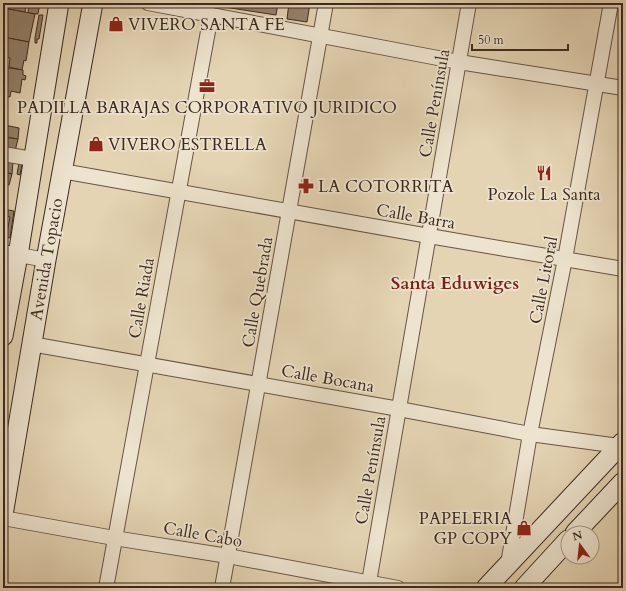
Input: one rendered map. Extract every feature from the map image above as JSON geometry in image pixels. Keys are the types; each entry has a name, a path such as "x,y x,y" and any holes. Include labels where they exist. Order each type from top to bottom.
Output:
{"street":[{"name":"Avenida Topacio","path":"3,336 11,253 33,159 59,3"},
{"name":"Avenida Topacio","path":"3,517 46,260 93,3"},
{"path":"148,3 459,62 623,88"},
{"name":"Calle Quebrada","path":"222,588 326,3"},
{"name":"Calle Península","path":"368,586 469,3"},
{"name":"Calle Litoral","path":"508,564 530,434 565,259 611,3"},
{"name":"Calle Riada","path":"106,588 211,15"},
{"path":"3,154 33,159"},
{"name":"Calle Barra","path":"62,171 623,269"},
{"path":"11,253 46,260"},
{"name":"Calle Bocana","path":"32,344 399,409 530,434 621,444"},
{"path":"486,588 621,444"},
{"path":"583,525 623,482"},
{"name":"Calle Cabo","path":"3,517 114,538 228,556 368,586 398,588"},
{"path":"524,588 560,549"}],"building":[{"path":"3,3 29,3 26,6 25,12 3,8"},
{"path":"29,3 40,3 38,14 28,13"},
{"path":"198,3 278,3 276,15"},
{"path":"289,3 310,3 307,22 287,19"},
{"path":"3,8 35,14 29,42 3,37"},
{"path":"39,15 43,15 39,39 37,39 37,43 35,43 35,38"},
{"path":"3,37 29,42 26,61 24,60 22,70 9,67 10,58 3,57"},
{"path":"3,67 23,70 23,75 26,76 25,80 22,79 20,93 11,91 10,97 3,96"},
{"path":"4,125 19,128 18,139 3,137"},
{"path":"3,137 18,139 15,151 3,149"},
{"path":"3,160 13,162 12,174 3,172"},
{"path":"19,163 22,164 20,175 17,174"},
{"path":"3,172 12,174 9,185 3,184"},
{"path":"3,209 14,211 10,238 6,237 10,217 3,215"}],"place":[{"name":"VIVERO SANTA FE","path":"116,24"},
{"name":"PADILLA BARAJAS CORPORATIVO JURIDICO","path":"207,86"},
{"name":"VIVERO ESTRELLA","path":"96,144"},
{"name":"Pozole La Santa","path":"544,173"},
{"name":"LA COTORRITA","path":"306,186"},
{"name":"PAPELERIA GP COPY","path":"524,528"}],"district":[{"name":"Santa Eduwiges","path":"455,283"}]}
